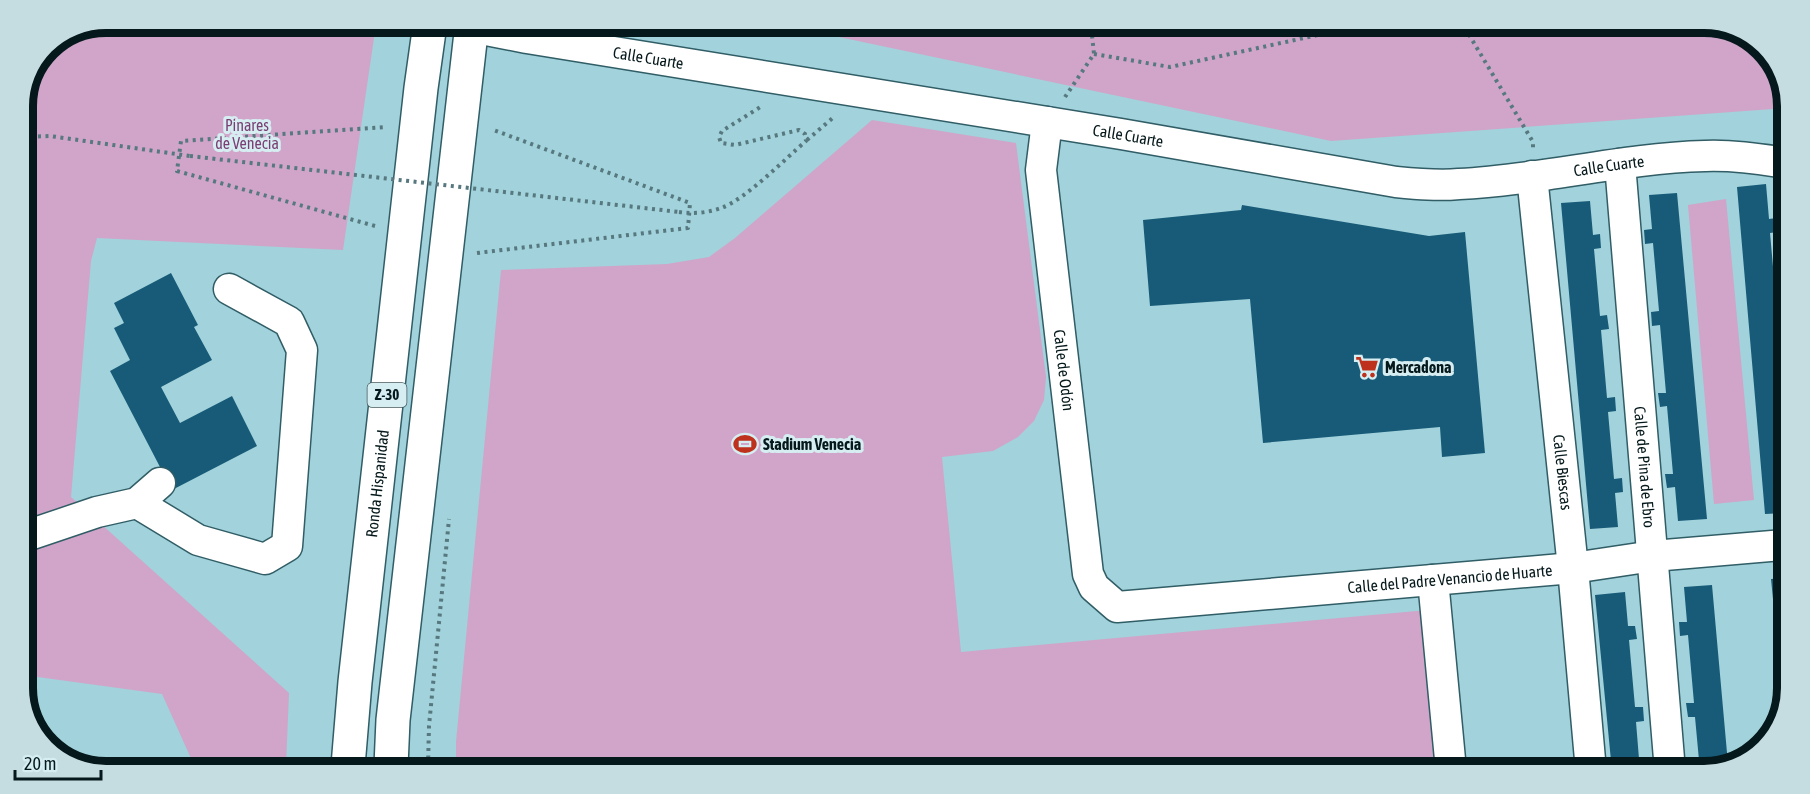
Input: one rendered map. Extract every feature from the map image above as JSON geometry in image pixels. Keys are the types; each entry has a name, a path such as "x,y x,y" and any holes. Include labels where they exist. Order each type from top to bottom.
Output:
{"highway":[{"name":"Ronda Hispanidad","path":"348,761 356,670 405,234 418,33"},
{"name":"Z-30","path":"391,761 393,720 470,33"}],"street":[{"name":"Calle Cuarte","path":"507,33 1396,182 1460,184 1704,156 1743,156 1777,161"},
{"name":"Calle de Odón","path":"1047,122 1041,170 1088,574 1094,587 1117,607"},
{"name":"Calle de Pina de Ebro","path":"1620,164 1669,761"},
{"name":"Calle Biescas","path":"1532,176 1573,568 1590,761"},
{"path":"137,503 198,540 265,559 287,546 302,350 289,322 229,289"},
{"path":"33,534 97,512 137,503 160,483"},
{"name":"Calle del Padre Venancio de Huarte","path":"1117,607 1573,568 1653,556 1777,546"},
{"path":"1433,580 1450,761"}],"path":[{"path":"1047,122 1094,54 1092,33"},
{"path":"1094,54 1170,68 1327,33"},
{"path":"1468,33 1533,142 1532,176"},
{"path":"33,137 50,136 190,156 689,214 723,207 744,194 807,141 805,134 800,130 735,145 721,143 719,137 722,131 800,82"},
{"path":"386,127 181,141 177,171 405,234"},
{"path":"476,254 688,228 690,203 490,128"}],"green space":[{"name":"Pinares de Venecia","path":"375,33 343,250 97,238 91,261 71,497 289,693 286,761 192,761 162,694 33,676 33,101 35,87 48,61 58,51 65,45 92,34"},
{"path":"820,33 1704,33 1718,34 1732,39 1756,54 1773,82 1777,101 1777,109 1331,141"},
{"name":"Stadium Venecia","path":"872,120 1016,143 1046,377 1044,400 1034,421 1018,437 993,451 942,457 961,652 1450,608 1464,761 456,761 501,270 667,264 709,257 735,238"},
{"path":"1726,199 1754,500 1714,504 1688,205"}],"building":[{"path":"1766,184 1769,219 1776,218 1777,225 1777,232 1770,233 1777,300 1777,513 1765,514 1737,187"},
{"path":"1677,193 1707,519 1678,521 1675,487 1667,488 1665,474 1673,474 1667,406 1660,407 1658,393 1666,393 1660,325 1652,326 1651,312 1659,311 1653,243 1645,244 1644,230 1652,229 1649,195"},
{"path":"1590,201 1593,235 1600,234 1601,248 1594,249 1600,316 1607,315 1609,329 1601,330 1607,398 1615,397 1616,411 1608,412 1614,479 1622,478 1623,492 1615,493 1618,527 1590,529 1561,203"},
{"name":"Mercadona","path":"1242,205 1429,236 1465,232 1485,453 1442,457 1440,427 1263,443 1250,299 1150,306 1143,220 1241,210"},
{"path":"171,273 198,325 194,327 212,360 161,387 180,423 232,396 257,446 172,490 110,371 130,360 114,328 124,323 114,303"},
{"path":"1777,578 1777,640 1771,579"},
{"path":"1712,585 1727,757 1723,759 1699,761 1695,717 1688,717 1686,703 1694,703 1688,635 1680,636 1679,622 1687,622 1684,587"},
{"path":"1625,592 1628,626 1635,626 1637,639 1629,640 1635,707 1643,707 1644,721 1636,722 1639,761 1611,761 1595,595"}],"place":[{"name":"Mercadona","path":"1367,367"},
{"name":"Stadium Venecia","path":"745,444"}]}
